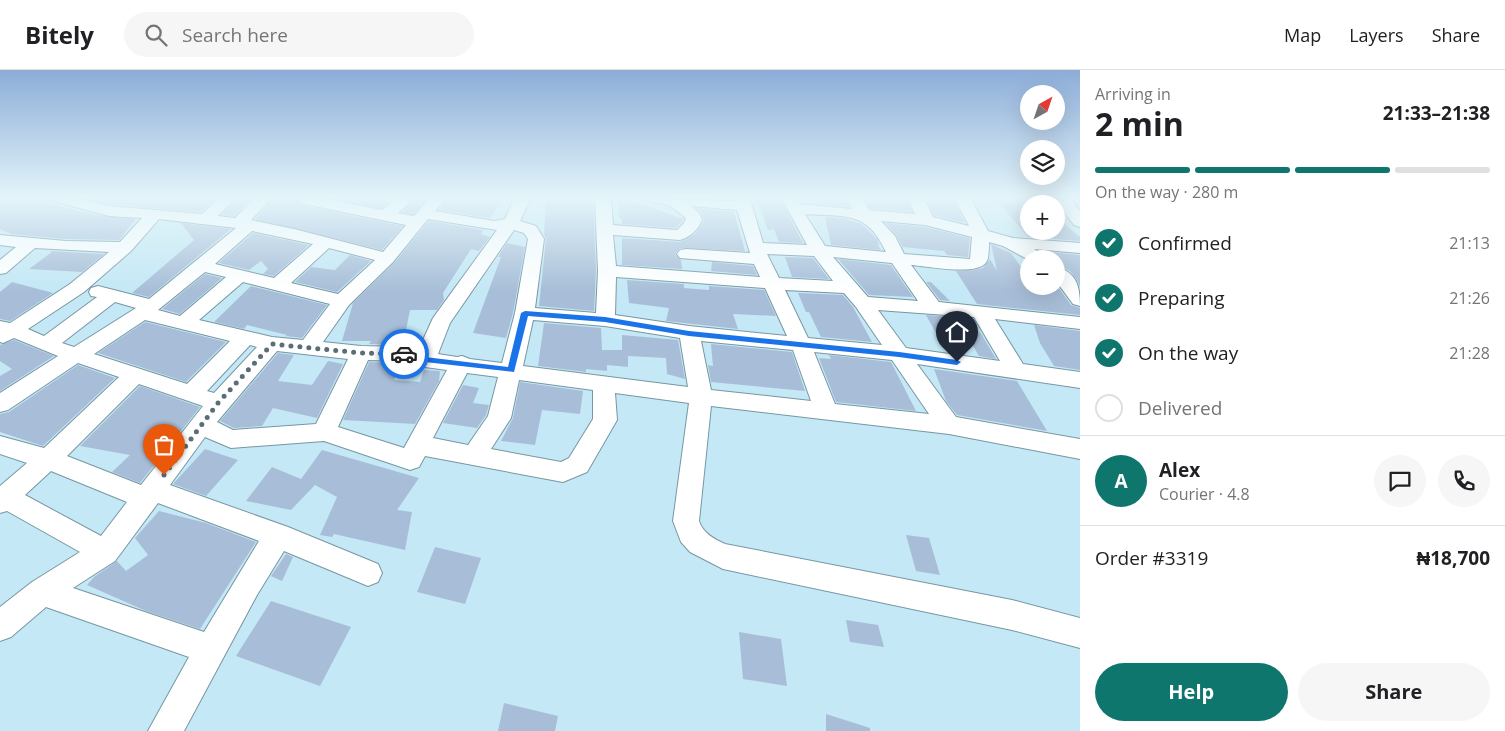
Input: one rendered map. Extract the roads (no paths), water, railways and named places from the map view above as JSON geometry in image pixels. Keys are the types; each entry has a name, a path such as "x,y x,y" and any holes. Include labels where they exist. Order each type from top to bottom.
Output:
{"street":[{"path":"4,332 77,288 125,247 141,230"},
{"path":"0,404 41,375 77,356 148,309 202,266 238,230"},
{"path":"271,230 387,258"},
{"path":"308,348 342,300 387,258 412,230"},
{"path":"425,360 440,322 506,230"},
{"path":"474,456 499,418 511,370 525,313 536,239 530,230"},
{"path":"605,320 606,230"},
{"path":"616,230 680,235 688,230"},
{"path":"751,230 759,253 800,345 826,410"},
{"path":"807,230 820,251 848,288 863,303 949,426"},
{"path":"882,230 887,236 897,258 933,308"},
{"path":"965,230 1009,242 1080,248"},
{"path":"686,254 820,251 967,265 975,264 980,260 981,234 979,230"},
{"path":"680,235 691,278"},
{"path":"0,240 89,247 125,247"},
{"path":"277,286 326,242"},
{"path":"1009,242 1023,250"},
{"path":"0,269 32,243"},
{"path":"202,266 277,286 342,300"},
{"path":"607,271 848,288"},
{"path":"185,322 239,276"},
{"path":"1065,280 1080,300"},
{"path":"77,288 112,295 185,322 272,344 361,353 405,354 425,360 462,363 701,397 826,410 949,426 1080,450"},
{"path":"46,345 112,295"},
{"path":"863,303 980,311 1080,323"},
{"path":"980,311 1016,370"},
{"path":"525,313 605,320 689,333 899,354 1080,380"},
{"path":"4,332 218,403"},
{"path":"689,333 701,397 686,521 688,530 703,548 723,556 1012,615 1080,634"},
{"path":"192,393 246,337"},
{"path":"0,626 42,592 105,552 218,403 272,344"},
{"path":"324,432 361,353"},
{"path":"218,403 202,425 231,439 324,432 410,460 462,363"},
{"path":"105,552 3,500 135,375"},
{"path":"418,445 563,472 574,469 606,420 604,384"},
{"path":"0,445 48,459 278,536 368,573"},
{"path":"165,731 247,585 278,536"},
{"path":"42,592 212,650"}]}
